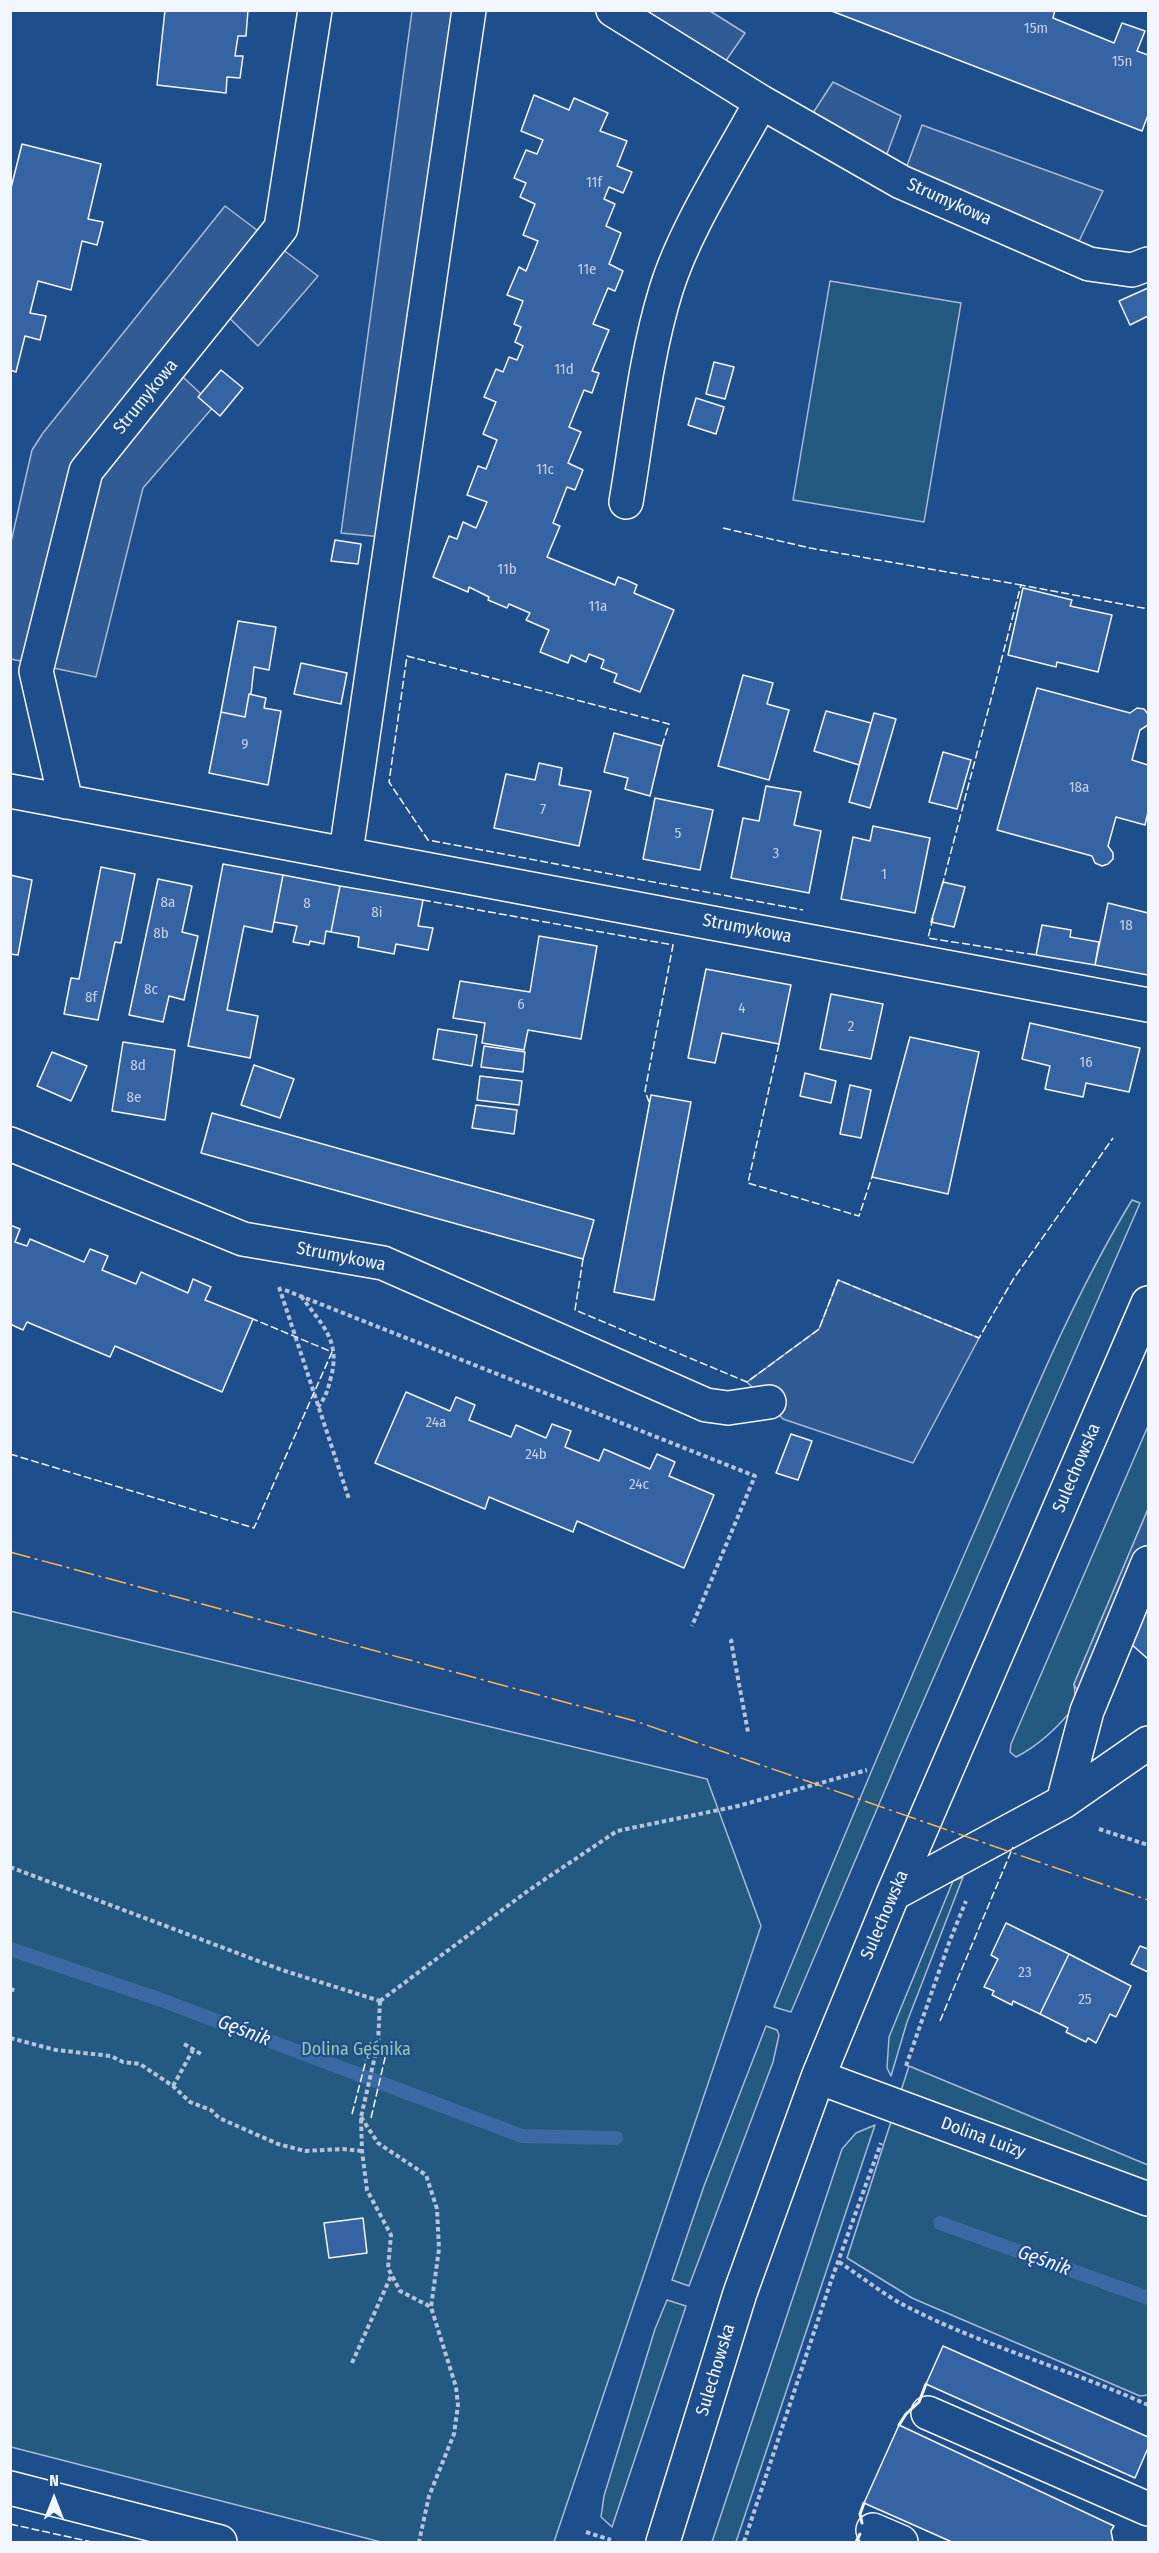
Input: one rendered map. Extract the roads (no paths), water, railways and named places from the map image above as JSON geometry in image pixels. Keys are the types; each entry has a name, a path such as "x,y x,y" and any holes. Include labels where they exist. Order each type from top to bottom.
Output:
{"street":[{"name":"Strumykowa","path":"66,802 36,671 86,471 281,228 315,10"},
{"path":"346,852 469,10"},
{"name":"Strumykowa","path":"613,10 761,102 901,182 1089,264 1132,270 1149,264"},
{"path":"626,502 647,372 666,290 688,237 761,102"},
{"name":"Strumykowa","path":"10,791 346,852 1149,1005"},
{"name":"Strumykowa","path":"10,1144 243,1239 382,1263 706,1405 728,1408 769,1402"},
{"name":"Sulechowska","path":"663,2542 740,2293 819,2077 893,1894 1149,1303"},
{"path":"1063,1802 1087,1711 1149,1563"},
{"path":"893,1894 990,1844 1063,1802 1149,1743"},
{"name":"Dolina Luizy","path":"819,2077 1149,2199"},
{"path":"928,2413 1149,2509"},
{"path":"10,2488 220,2542"}],"waterway":[{"name":"Gęśnik","path":"10,1949 156,1998 522,2136 616,2138"},
{"name":"Gęśnik","path":"940,2223 1148,2298"}],"park label":[{"name":"Dolina Gęśnika","path":"356,2050"}]}
